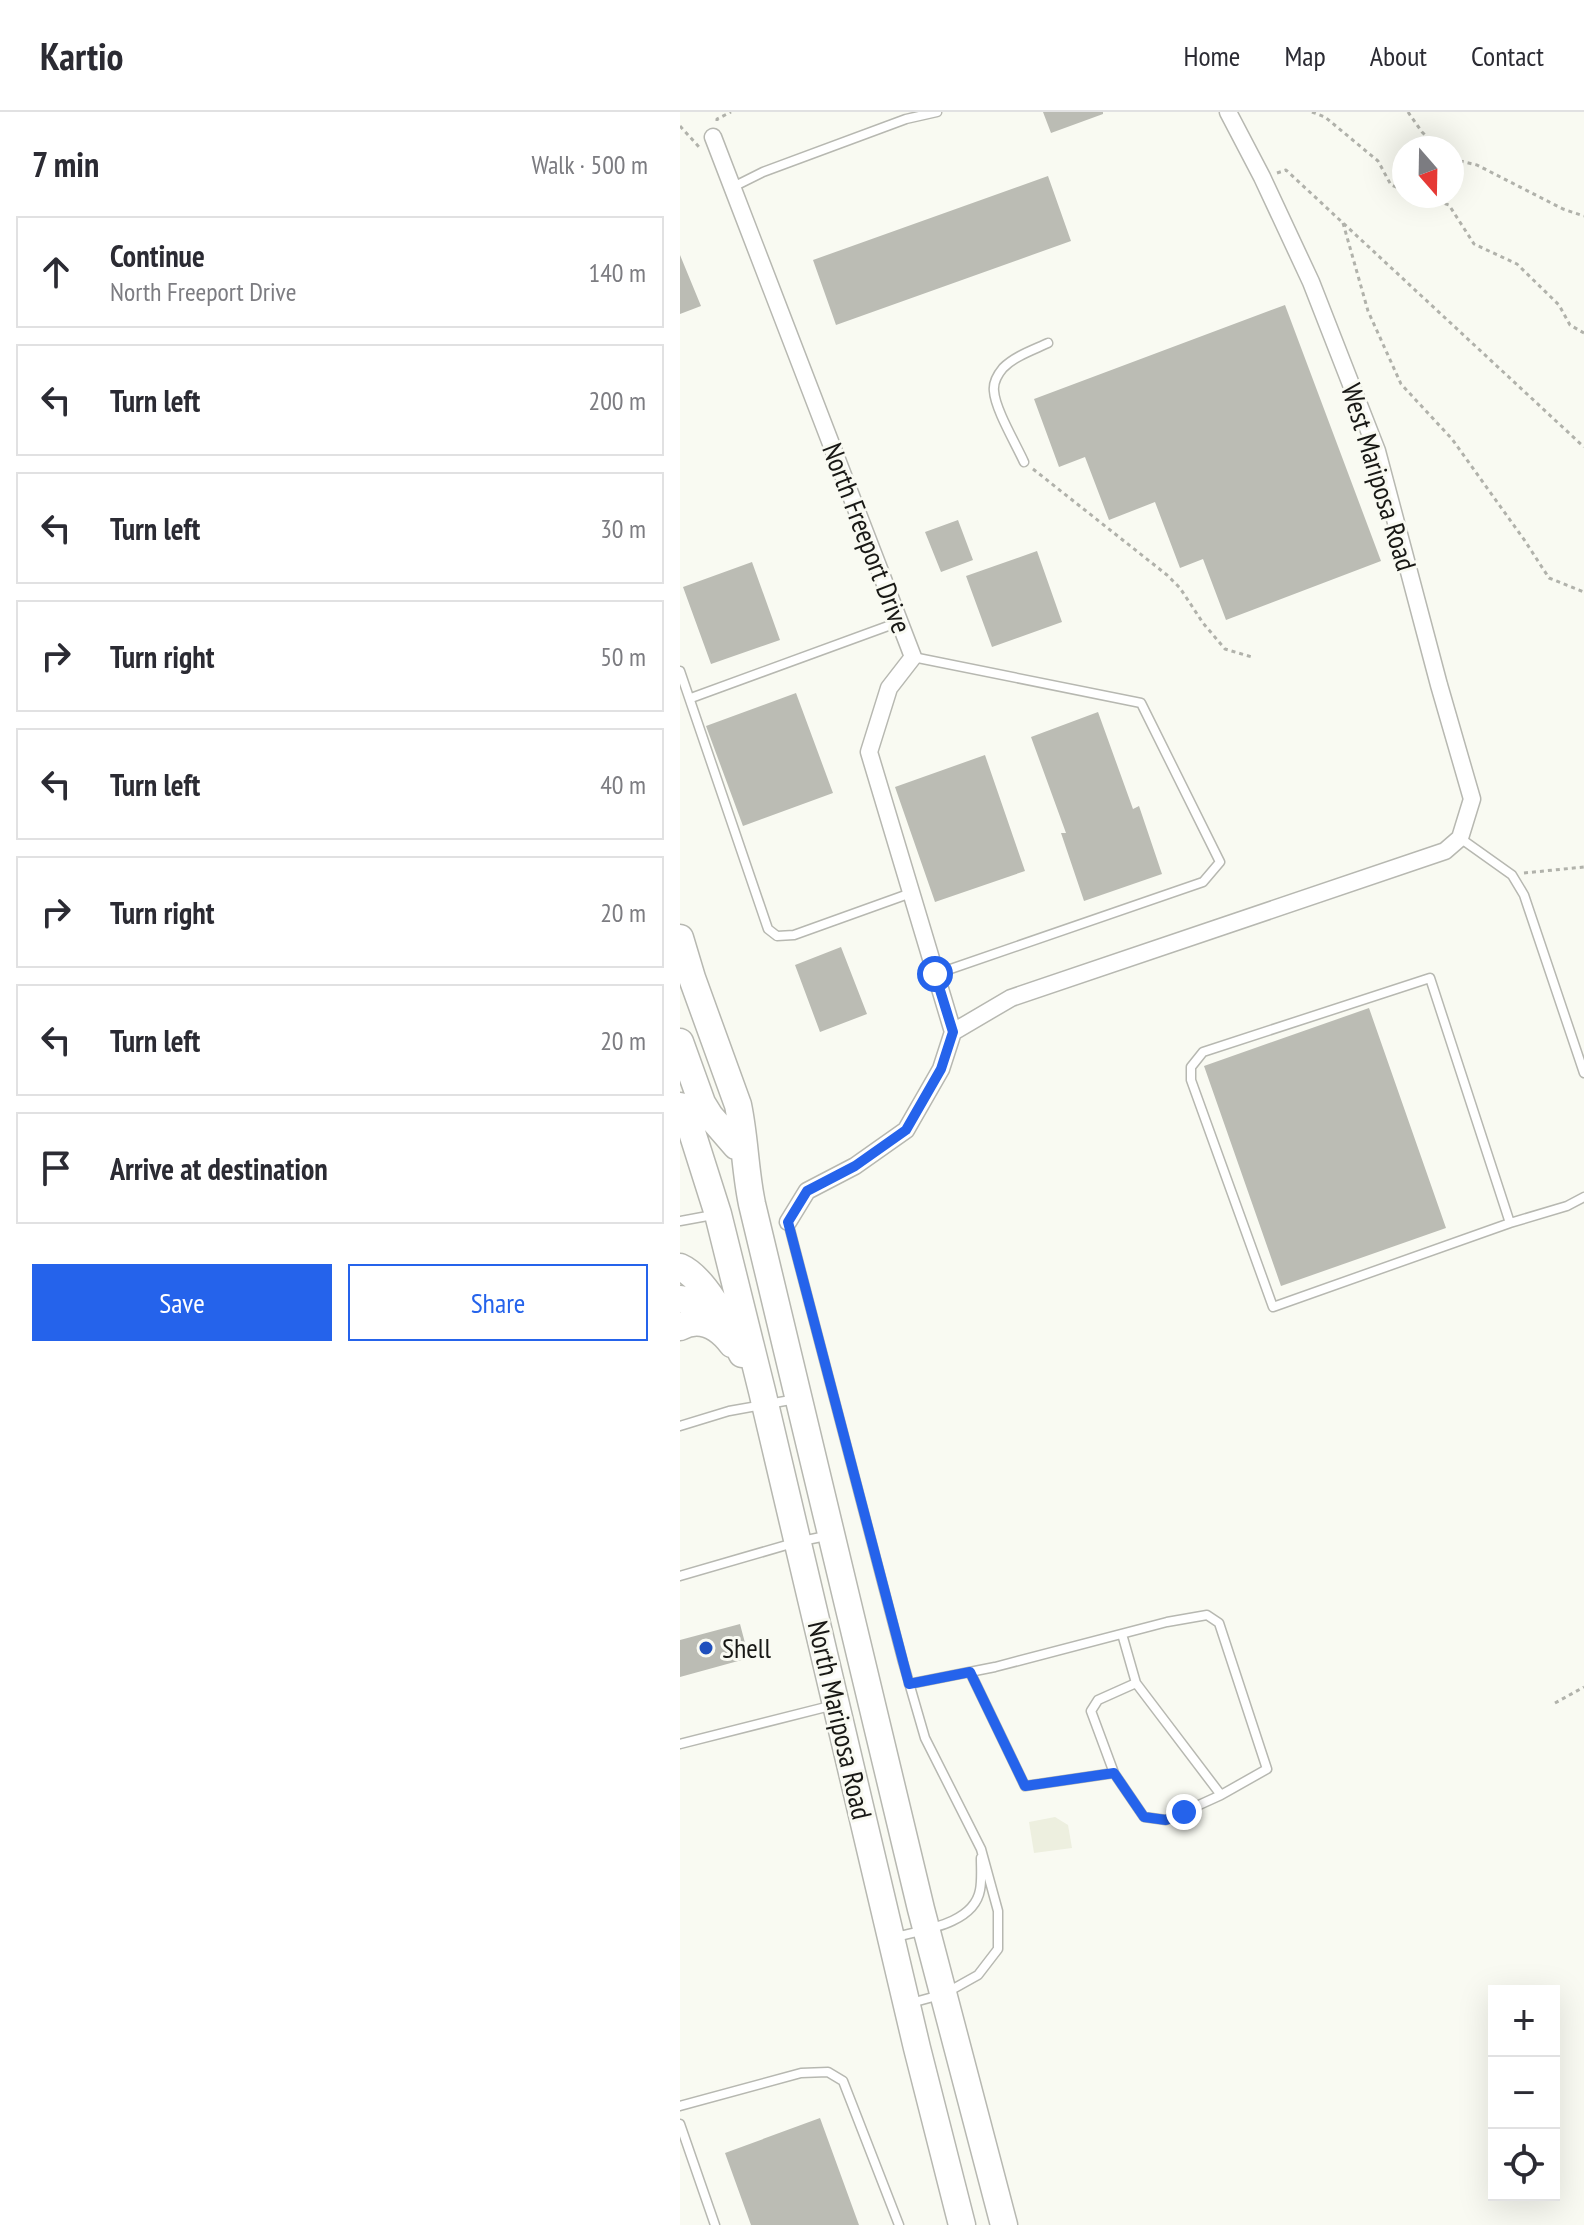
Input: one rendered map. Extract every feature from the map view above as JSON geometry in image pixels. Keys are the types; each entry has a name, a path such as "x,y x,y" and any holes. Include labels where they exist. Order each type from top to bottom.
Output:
{"highway":[{"path":"680,938 738,1105 752,1204 798,1399"},
{"path":"680,992 746,1174"},
{"path":"680,1042 702,1103 736,1146"},
{"name":"North Mariposa Road","path":"680,1106 691,1129 718,1214 906,2004 962,2225"},
{"path":"718,1214 752,1204"},
{"path":"680,1267 687,1270 695,1316 760,1390"},
{"path":"680,1276 696,1284 695,1316"},
{"path":"680,1286 691,1292 695,1316"},
{"path":"695,1316 726,1322 760,1390"},
{"name":"North Mariposa Road","path":"798,1399 926,1929 1004,2225"}],"street":[{"name":"West Mariposa Road","path":"1228,112 1311,282 1377,451 1472,799 1460,838"},
{"name":"North Freeport Drive","path":"713,137 913,657 889,688 869,752 953,1032"},
{"path":"788,1222 807,1191 855,1166 906,1130 941,1069 953,1032 1011,998 1445,851 1460,838"}],"lane":[{"path":"733,187 763,172 906,119 937,112"},
{"path":"1024,462 997,405 994,383 1000,371 1012,361 1048,343"},
{"path":"691,698 899,621"},
{"path":"913,657 1141,703 1220,862 1203,882 935,974"},
{"path":"680,671 768,929 777,936 794,935 911,893"},
{"path":"1460,838 1512,875 1524,895 1584,1073"},
{"path":"1510,1223 1430,978 1203,1052 1191,1067 1191,1080 1273,1307 1510,1223 1567,1206 1584,1197"},
{"path":"680,1221 718,1214"},
{"path":"788,1222 925,1738 981,1849 998,1911 998,1949 978,1975 944,1994 906,2004"},
{"path":"680,1426 729,1411 760,1390 798,1399"},
{"path":"680,1576 831,1535"},
{"path":"909,1684 1207,1615 1219,1623 1267,1769 1221,1795 1166,1820 1144,1817 1114,1773 1091,1711 1098,1700 1136,1683"},
{"path":"1122,1634 1136,1683 1221,1795"},
{"path":"970,1672 1025,1786 1114,1773"},
{"path":"680,1744 836,1705"},
{"path":"891,1938 947,1923 968,1912 980,1892 981,1849"},
{"path":"680,2106 801,2073 828,2072 843,2081 899,2225"},
{"path":"680,2124 715,2225"}],"path":[{"path":"1312,112 1325,117 1378,161 1392,185"},
{"path":"1408,112 1426,136"},
{"path":"1464,162 1477,165 1563,209 1584,216"},
{"path":"1262,177 1286,170 1584,447"},
{"path":"1451,208 1474,244 1517,264 1559,305 1570,325 1584,333"},
{"path":"1343,223 1368,311 1401,384 1452,439 1549,578 1584,592"},
{"path":"1024,462 1167,575 1225,649 1252,657"},
{"path":"1512,875 1584,867"},
{"path":"1555,1703 1584,1687"}],"shaded area":[{"path":"1055,1817 1068,1825 1072,1848 1034,1853 1029,1822"}],"building":[{"path":"1043,112 1103,112 1103,114 1051,133"},
{"path":"1048,176 1071,241 836,325 813,260"},
{"path":"680,255 701,306 680,314"},
{"path":"1285,305 1381,561 1226,620 1203,559 1180,568 1155,502 1109,520 1085,457 1059,467 1034,399"},
{"path":"958,520 973,560 941,572 925,532"},
{"path":"1037,551 1062,622 992,647 966,576"},
{"path":"752,562 780,640 711,664 683,587"},
{"path":"796,693 833,793 743,826 706,726"},
{"path":"1098,712 1133,809 1139,806 1162,874 1084,901 1061,833 1066,833 1031,737"},
{"path":"985,755 1025,871 935,902 895,787"},
{"path":"841,947 867,1014 820,1032 795,965"},
{"path":"1369,1008 1446,1228 1281,1286 1204,1066"},
{"path":"740,1624 749,1658 680,1677 680,1640"},
{"path":"820,2118 859,2225 751,2225 725,2153"}],"place":[{"name":"Shell","path":"706,1648"}],"route":[{"path":"935,974 953,1032 941,1069 906,1130 855,1166 807,1191 788,1222 909,1684 970,1672 1025,1786 1114,1773 1144,1817 1166,1820 1184,1812"}]}
